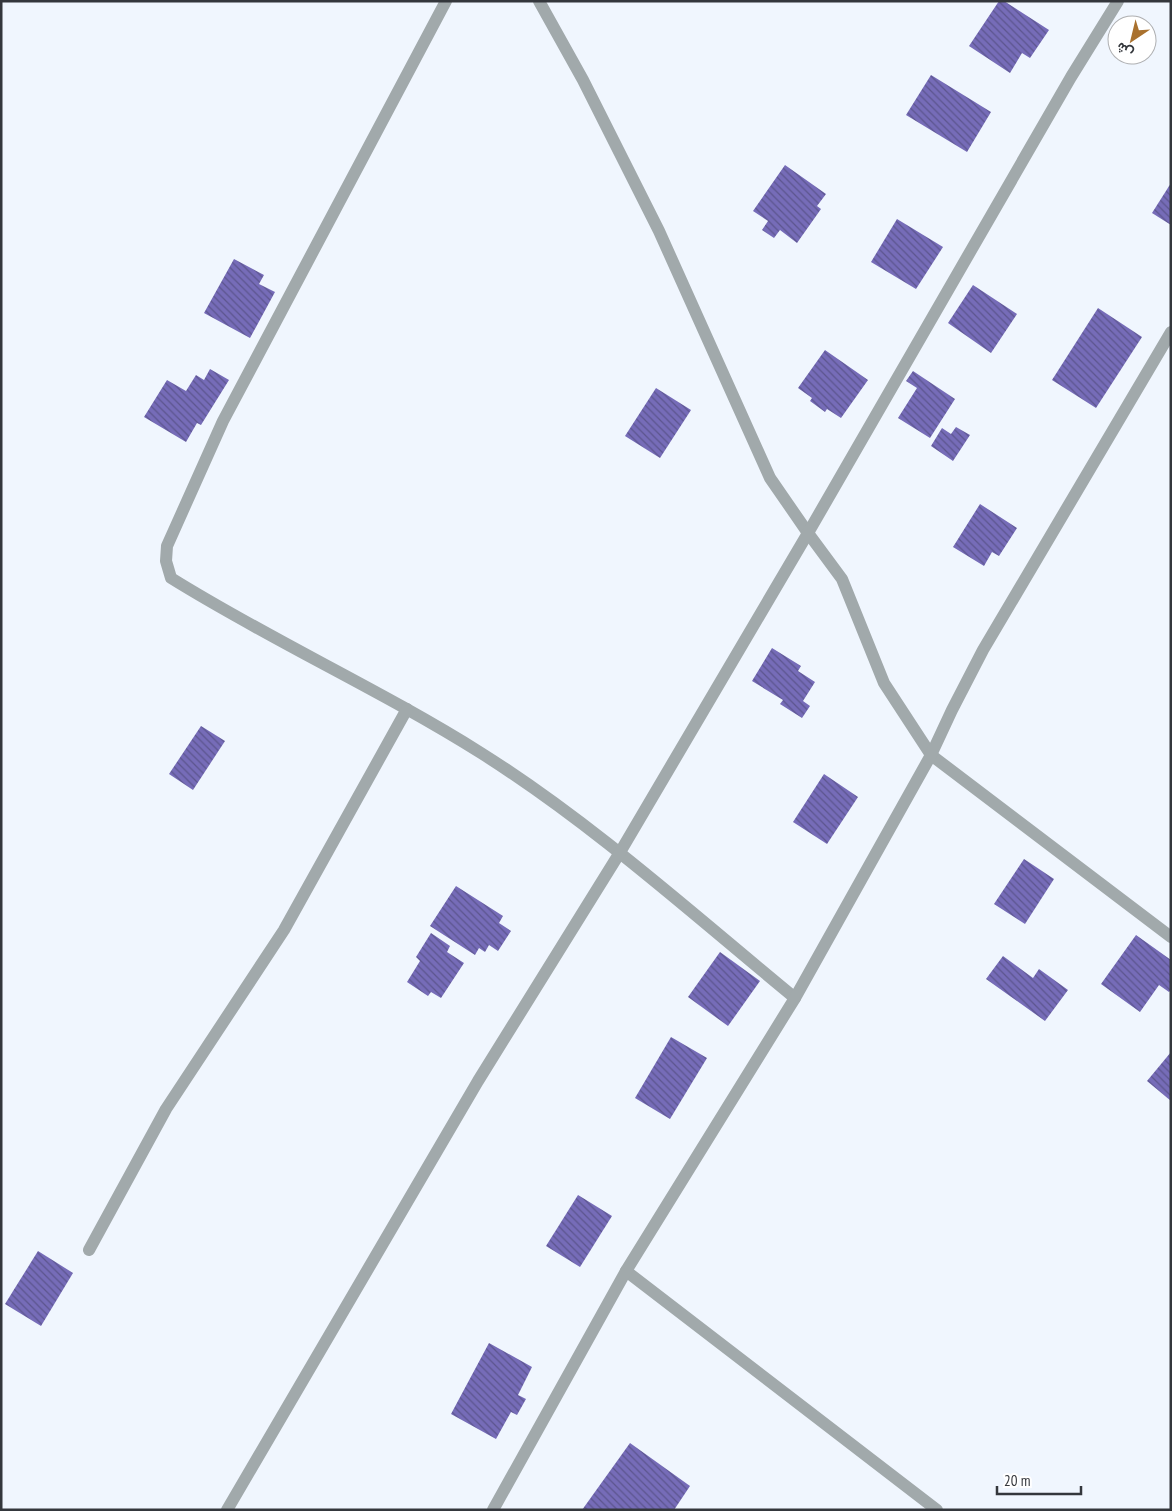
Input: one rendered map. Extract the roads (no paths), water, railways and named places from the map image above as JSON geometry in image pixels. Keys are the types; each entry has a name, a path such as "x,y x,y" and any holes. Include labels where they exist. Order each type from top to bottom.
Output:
{"street":[{"path":"446,1 223,421 167,546 166,561 171,578 210,602 407,709 481,753 534,788 619,854 795,998"},
{"path":"539,1 583,80 660,231 770,478 842,579 884,683 931,755 1171,937"},
{"path":"227,1510 473,1090 619,854 808,533 1071,77 1118,1"},
{"path":"493,1510 626,1271 795,998 931,755 983,650 1171,332"},
{"path":"88,1250 166,1109 284,930 407,709"},
{"path":"626,1271 937,1510"}]}
